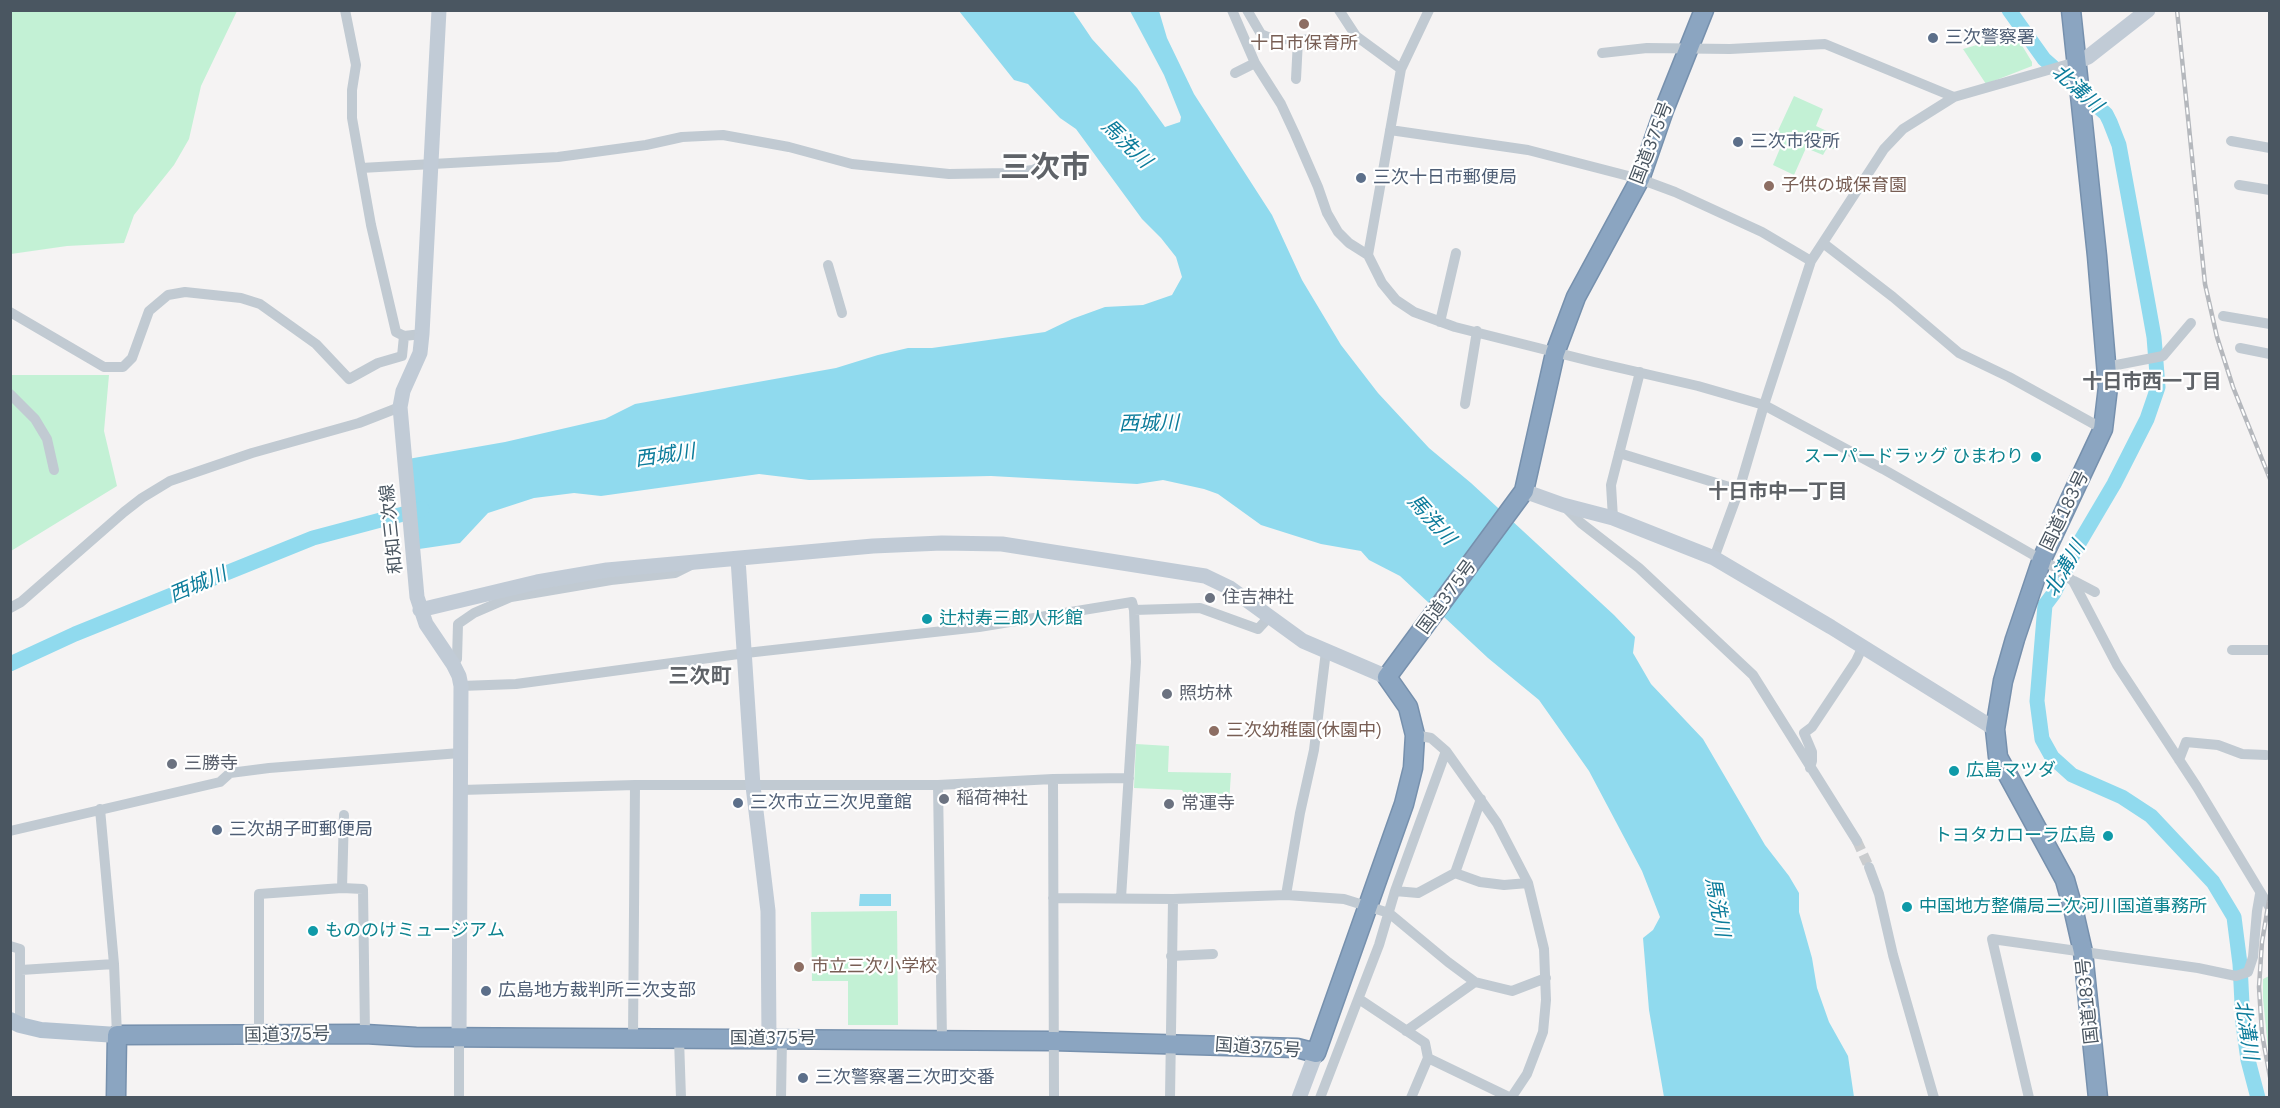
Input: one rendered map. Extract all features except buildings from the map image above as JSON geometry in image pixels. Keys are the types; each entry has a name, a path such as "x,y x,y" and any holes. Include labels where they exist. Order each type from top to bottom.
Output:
{"highway":[{"name":"国道375号","path":"117,1035 365,1034 459,1037 1053,1041 1297,1048 1316,1053 1404,804 1413,768 1415,735 1408,707 1392,671 1519,498 1555,353 1576,297 1640,179 1704,10"},
{"name":"国道183号","path":"2071,10 2097,256 2108,387 2103,429 2009,660 1995,729 1998,757 2006,775 2065,880 2083,952 2098,1098"},
{"path":"116,1098 117,1035"}],"main road":[{"path":"15,1023 41,1030 117,1035"}],"street":[{"path":"345,10 356,65 352,90 352,118 371,225 396,332 404,336 422,334"},
{"name":"和知三次線","path":"439,10 422,334 420,353 403,391 400,414 420,610 432,634 453,664 461,686 459,1037"},
{"path":"1232,10 1255,63 1281,104 1318,187 1327,213 1338,232 1349,243 1368,255 1382,283 1396,300 1413,312 1440,322 1555,353 1640,372 1764,405 1883,469 2095,592"},
{"path":"1247,10 1261,34 1273,39 1340,40 1356,36"},
{"path":"1339,10 1356,36 1401,69"},
{"path":"1368,255 1401,69 1429,10"},
{"path":"1714,558 1739,490 1811,261 1884,149 1903,129 1954,97 2088,57 2148,10"},
{"path":"1296,79 1298,40"},
{"path":"1602,53 1647,48 1690,49 1825,44 1954,97"},
{"path":"1235,73 1255,63"},
{"path":"1390,130 1528,150 1640,179 1675,192 1762,232 1811,261"},
{"path":"361,168 558,157 646,145 682,137 723,135 789,147 852,165 949,174 1008,173 1034,170 1039,167"},
{"path":"2231,141 2270,148"},
{"path":"2239,185 2270,190"},
{"path":"1823,243 1893,297 1959,353 2009,376 2103,429"},
{"path":"1440,322 1456,253"},
{"path":"828,265 842,313"},
{"path":"10,312 104,367 123,367 132,358 149,311 168,295 185,292 241,298 260,304 316,344 350,379 378,363 402,356 404,336"},
{"path":"2223,316 2270,324"},
{"path":"2106,367 2163,356 2191,323"},
{"path":"1465,404 1477,331"},
{"path":"2240,348 2270,354"},
{"path":"1613,518 1611,485 1640,372"},
{"path":"10,393 35,419 47,440 54,470"},
{"path":"10,608 21,602 123,512 170,481 252,453 400,414"},
{"path":"1619,453 1739,490"},
{"path":"1519,498 1563,505 1613,518 1714,558 1863,646 1995,729"},
{"path":"1563,505 1581,523 1639,568 1753,675 1794,737 1810,768 1857,841"},
{"path":"420,610 537,582 608,570 873,546 942,543 1002,544 1205,576 1230,588 1303,642 1365,666 1392,671"},
{"path":"738,559 753,786 768,911 775,1039 782,1098"},
{"path":"453,664 457,659 458,624 474,613 511,597 611,580 675,573 697,562"},
{"path":"2071,579 2117,665 2179,760 2270,908"},
{"path":"461,686 516,684 746,653 974,628 1132,602 1136,662 1121,898"},
{"path":"1134,610 1200,608 1258,629 1270,616"},
{"path":"1810,768 1812,752 1804,733 1812,727 1856,661 1863,646"},
{"path":"2232,650 2270,650"},
{"path":"1286,894 1314,750 1326,651"},
{"path":"1415,735 1431,738 1446,751 1481,799 1510,847 1528,883 1544,950 1546,978 1543,1032 1527,1074 1511,1098 1428,1058"},
{"path":"2179,760 2186,742 2218,745 2242,754 2266,756"},
{"path":"1320,1098 1359,999 1446,751"},
{"path":"10,831 220,782 230,773 460,753"},
{"path":"460,790 634,785 938,784 1129,778"},
{"path":"1053,779 1054,1098"},
{"path":"938,784 942,1040"},
{"path":"633,1038 634,785"},
{"path":"1395,891 1418,893 1455,873 1481,799"},
{"path":"100,809 114,964 117,1035"},
{"path":"342,888 344,815"},
{"path":"1869,867 1879,894 1893,955 1934,1098"},
{"path":"1455,873 1488,883 1504,885 1528,883"},
{"path":"258,1036 259,894 342,888 363,889 365,1034"},
{"path":"1053,897 1173,899 1286,894 1344,899 1389,913 1475,982 1512,991 1546,978"},
{"path":"2029,1098 1992,939 2198,968 2236,976 2248,972 2253,957 2260,894"},
{"path":"1170,1098 1173,899"},
{"path":"10,946 20,949 21,970 15,1023"},
{"path":"1171,956 1213,954"},
{"path":"21,970 114,964"},
{"path":"1406,1031 1475,982"},
{"path":"1359,999 1425,1043 1428,1058 1411,1098"},
{"path":"459,1037 459,1098"},
{"path":"679,1039 681,1098"},
{"path":"1299,1098 1316,1053"}],"green space":[{"path":"10,11 237,11 201,86 189,139 174,165 134,215 124,243 67,246 11,254"},
{"path":"2015,34 2032,62 2032,66 1986,84 1963,49"},
{"path":"1794,96 1823,109 1816,126 1842,138 1835,149 1827,148 1823,155 1806,148 1794,175 1773,165 1784,139 1776,135"},
{"path":"11,375 109,375 104,431 117,486 11,551"},
{"path":"1136,744 1169,746 1168,772 1231,773 1229,804 1191,804 1182,790 1134,788"},
{"path":"897,911 898,1025 848,1025 848,981 812,981 811,912"},
{"path":"2269,976 2269,1059 2263,979"}],"water":[{"name":"馬洗川","path":"959,11 1073,11 1092,39 1137,88 1165,127 1180,122 1181,117 1164,75 1130,11 1159,11 1167,38 1194,94 1272,215 1302,280 1341,345 1378,393 1429,448 1471,483 1635,637 1633,653 1651,684 1703,739 1765,845 1799,893 1799,912 1812,958 1817,988 1829,1022 1848,1056 1854,1097 1664,1097 1649,1010 1643,938 1653,930 1660,917 1642,871 1589,771 1539,700 1488,658 1400,576 1369,560 1361,551 1321,544 1261,525 1218,494 1163,480 1137,484 991,476 809,480 759,474 601,496 574,493 534,498 488,513 460,543 419,549 408,459 505,442 605,419 635,404 836,368 908,348 932,348 1045,332 1105,307 1143,305 1172,295 1182,277 1176,257 1142,219 1076,129 1060,118 1028,84 1014,80"},
{"path":"860,894 891,894 891,906 859,906"}],"waterway":[{"name":"北溝川","path":"2009,10 2044,59 2106,114 2110,122 2119,145 2147,298 2154,337 2158,387 2147,419 2114,484 2078,545 2054,593 2045,605 2037,701 2042,739 2052,757 2072,775 2122,797 2151,816 2213,882 2234,917 2240,964 2243,1024 2248,1060 2258,1098"},
{"name":"西城川","path":"10,664 75,634 313,538 422,509"}],"tunnel":[{"path":"1857,841 1869,867"}],"railway":[{"path":"2177,10 2205,284 2217,337 2233,387 2270,479"},
{"path":"2270,895 2262,942 2259,987 2262,1034 2270,1077"}],"place":[{"name":"十日市保育所","path":"1304,24"},
{"name":"三次警察署","path":"1933,38"},
{"name":"三次市役所","path":"1738,142"},
{"name":"三次十日市郵便局","path":"1361,178"},
{"name":"子供の城保育園","path":"1769,186"},
{"name":"スーパードラッグ ひまわり","path":"2036,457"},
{"name":"住吉神社","path":"1210,598"},
{"name":"辻村寿三郎人形館","path":"927,619"},
{"name":"照坊林","path":"1167,694"},
{"name":"三次幼稚園(休園中)","path":"1214,731"},
{"name":"三勝寺","path":"172,764"},
{"name":"広島マツダ","path":"1954,771"},
{"name":"稲荷神社","path":"944,799"},
{"name":"三次市立三次児童館","path":"738,803"},
{"name":"常運寺","path":"1169,804"},
{"name":"三次胡子町郵便局","path":"217,830"},
{"name":"トヨタカローラ広島","path":"2108,836"},
{"name":"中国地方整備局三次河川国道事務所","path":"1907,907"},
{"name":"もののけミュージアム","path":"313,931"},
{"name":"市立三次小学校","path":"799,967"},
{"name":"広島地方裁判所三次支部","path":"486,991"},
{"name":"三次警察署三次町交番","path":"803,1078"}],"district":[{"name":"三次市","path":"1045,168"},
{"name":"十日市西一丁目","path":"2152,382"},
{"name":"十日市中一丁目","path":"1778,492"},
{"name":"三次町","path":"700,677"}]}
